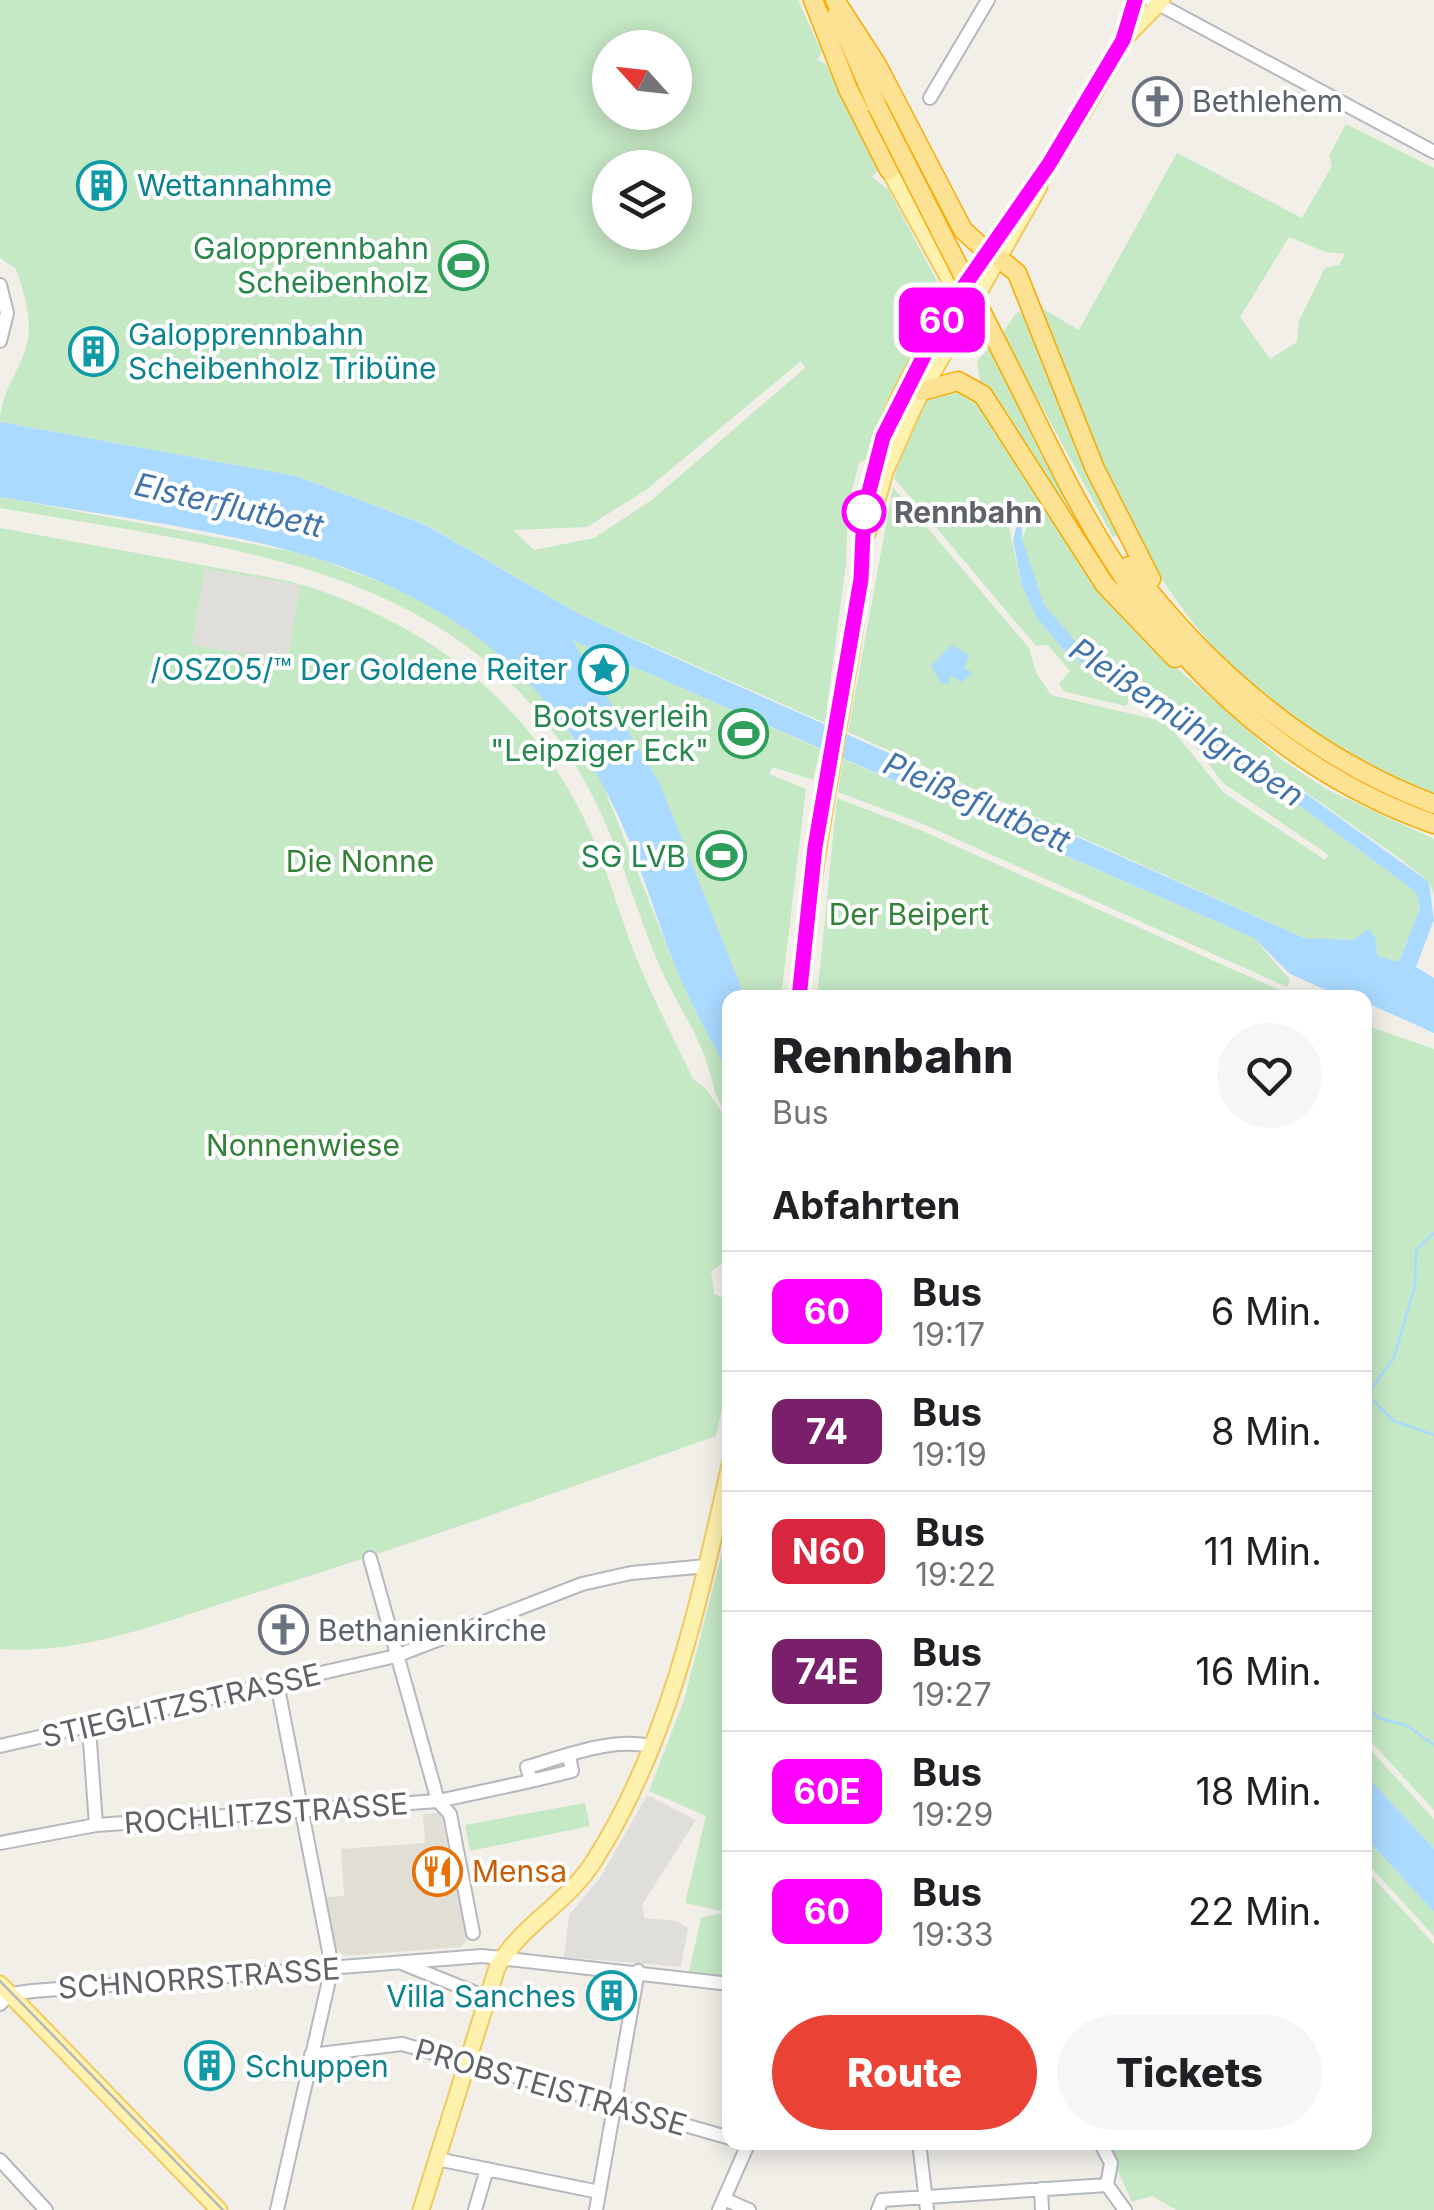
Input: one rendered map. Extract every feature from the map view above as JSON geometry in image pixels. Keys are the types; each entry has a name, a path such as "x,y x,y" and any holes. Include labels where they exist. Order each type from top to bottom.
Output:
{"highway":[{"path":"812,0 848,89 889,170"},
{"path":"823,0 1068,480 1134,593 1224,696"},
{"path":"833,0 851,50"},
{"path":"833,0 877,65 958,223 1017,273 1095,469 1175,624"},
{"path":"922,391 958,381 983,395 1105,585 1170,654 1332,776 1434,824"},
{"path":"1068,480 1175,624 1232,681 1298,734 1354,769 1434,804"}],"main road":[{"path":"1123,40 1136,0"},
{"path":"800,990 827,780 864,545 885,472 922,391 994,256 1123,40 1157,1"},
{"path":"889,170 958,295"},
{"path":"864,545 864,511 883,437 920,359 958,295 994,256"},
{"path":"421,2210 502,1957 592,1866 653,1747 722,1499"},
{"path":"3,1994 219,2210"}],"street":[{"path":"930,98 988,0"},
{"path":"1157,1 1434,150"},
{"path":"0,285 7,305 2,338"},
{"path":"370,1558 438,1802 450,1814 473,1934"},
{"name":"STIEGLITZSTRASSE","path":"0,1746 396,1656 582,1584 631,1573 706,1566"},
{"path":"276,1684 332,1967 277,2210"},
{"path":"88,1728 96,1825"},
{"name":"ROCHLITZSTRASSE","path":"0,1843 96,1825 302,1808 438,1802 531,1781 527,1767 570,1756 632,1741 653,1747"},
{"name":"SCHNORRSTRASSE","path":"3,1994 502,1957 722,1983"},
{"name":"SCHNORRSTRASSE","path":"401,1963 488,1998"},
{"path":"596,2210 638,1971"},
{"name":"PROBSTEISTRASSE","path":"311,2056 402,2044 722,2136"},
{"path":"743,2150 722,2205 749,2210"},
{"path":"920,2150 926,2203"},
{"path":"1104,2150 1111,2163 1108,2185 1126,2210"},
{"path":"437,2159 599,2192"},
{"path":"0,2160 46,2210"},
{"path":"475,2210 488,2169"},
{"path":"878,2210 882,2200 926,2203 1108,2185"},
{"path":"1041,2189 1042,2210"}],"shaded area":[{"path":"205,569 300,585 287,661 192,645"},
{"path":"647,1795 696,1820 642,1905 645,1918 677,1921 688,1928 681,1967 564,1957 569,1915 600,1878"},
{"path":"441,1813 467,1939 461,1947 344,1956 335,1948 326,1897 344,1896 341,1849 425,1843 423,1814"}],"green space":[{"name":"Galopprennbahn Scheibenholz","path":"0,0 798,0 822,53 817,60 826,64 878,170 872,177 888,189 945,296 888,402 867,459 859,463 848,506 846,563 825,723 579,614 427,525 296,476 0,422 29,327 16,269 0,258","holes":["801,361 805,368 653,499 594,538 534,550 513,530 587,527 646,490"]},
{"path":"1346,124 1434,168 1434,793 1376,770 1304,727 1239,673 1198,628 1133,530 1083,421 1038,306 1079,330 1177,153 1302,218 1332,166 1329,156","holes":["1289,237 1326,252 1345,254 1339,265 1325,268 1299,321 1297,342 1270,359 1240,317"]},
{"path":"1026,310 1120,533 1113,537 1002,334 1016,313"},
{"path":"989,348 1131,598 1125,603 980,382 977,361"},
{"path":"946,387 976,397 1112,605 1147,642 1282,760 1328,790 1434,839 1434,895 1429,882 1402,860 1226,736 1072,640 1044,605 1033,580 1021,540 1027,527 1025,516 993,512 992,523 1009,528 1022,586 1037,618 1063,649 1190,725 1416,892 1420,908 1399,962 1378,956 1375,937 1368,929 1353,940 1304,938 848,732 893,487 1029,648 1036,672 1051,695 1166,722 1223,792 1325,860 1329,855 1223,783 1191,741 1197,735 1177,721 1129,700 1126,706 1065,692 1059,684 1070,671 1048,645 1036,646 894,478 913,423 934,390"},
{"path":"0,497 305,554 410,593 490,644 525,675 555,710 603,785 672,959 722,1060 722,1106 697,1039 660,967 612,839 565,748 506,678 437,626 359,588 275,560 186,540 0,508"},
{"name":"Die Nonne","path":"0,528 289,581 341,598 389,620 434,646 475,677 545,753 574,798 667,1024 693,1079 705,1088 722,1112 722,1264 711,1271 714,1294 722,1298 722,1408 716,1436 422,1539 155,1625 94,1641 0,1649","holes":["205,569 300,585 287,661 192,645"]},
{"path":"570,639 820,749 813,780 773,767 769,774 806,789 782,990 742,990 659,782"},
{"path":"843,759 1254,938 1290,980 1287,987 923,824 838,792"},
{"name":"Der Beipert","path":"837,798 920,830 1279,990 818,990"},
{"path":"1372,1027 1434,1049 1434,1810 1372,1743"},
{"path":"722,1553 722,1911 685,1903 706,1816 649,1791 684,1700"},
{"path":"1372,1752 1434,1819 1434,1849 1372,1782"},
{"path":"585,1803 590,1826 470,1851 465,1825"},
{"path":"1372,1845 1434,1912 1434,1936 1372,1869"},
{"path":"1372,1877 1434,1944 1434,2210 1176,2210 1152,2196 1132,2202 1108,2150 1372,2150"},
{"path":"722,1913 722,1976 689,1972 701,1918"}],"water":[{"path":"0,422 296,476 426,525 579,614 1304,938 1353,940 1368,929 1375,937 1378,956 1399,962 1420,908 1416,892 1190,725 1108,681 1063,649 1037,618 1022,586 1013,540 1017,524 1022,525 1022,539 1044,605 1084,651 1226,736 1429,882 1434,920 1416,967 1434,978 1434,1033 1372,1005 1372,990 1326,990 1290,974 1254,938 572,640 659,782 742,990 722,990 722,1061 683,985 631,846 602,784 548,705 486,644 417,600 342,567 178,526 0,497"},
{"path":"952,645 969,655 964,669 973,672 962,682 950,675 949,684 941,683 931,666"},
{"path":"1372,1782 1434,1849 1434,1912 1372,1845"}],"waterway":[{"path":"1372,1388 1394,1357 1415,1286 1416,1250 1434,1233"},
{"path":"1372,1400 1394,1421 1434,1435"},
{"path":"1372,1712 1378,1718 1406,1725 1434,1745"}],"tram line":[{"path":"0,1981 223,2210"}],"bus line":[{"name":"60","path":"800,990 815,847 861,579 864,511 883,437 946,312 1049,164 1123,40 1135,0"}],"place":[{"name":"Bethlehem","path":"1157,101"},
{"name":"Wettannahme","path":"102,185"},
{"name":"Galopprennbahn Scheibenholz","path":"464,265"},
{"name":"Galopprennbahn Scheibenholz Tribüne","path":"93,351"},
{"name":"Rennbahn","path":"864,512"},
{"name":"/OSZO5/™ Der Goldene Reiter","path":"603,669"},
{"name":"Bootsverleih \"Leipziger Eck\"","path":"744,733"},
{"name":"SG LVB","path":"721,856"},
{"name":"Bethanienkirche","path":"283,1630"},
{"name":"Mensa","path":"437,1871"},
{"name":"Villa Sanches","path":"611,1996"},
{"name":"Schuppen","path":"210,2066"}],"water label":[{"name":"Elsterflutbett","path":"229,505"},
{"name":"Pleißemühlgraben","path":"1187,722"},
{"name":"Pleißeflutbett","path":"977,802"}],"park label":[{"name":"Nonnenwiese","path":"303,1145"}]}
